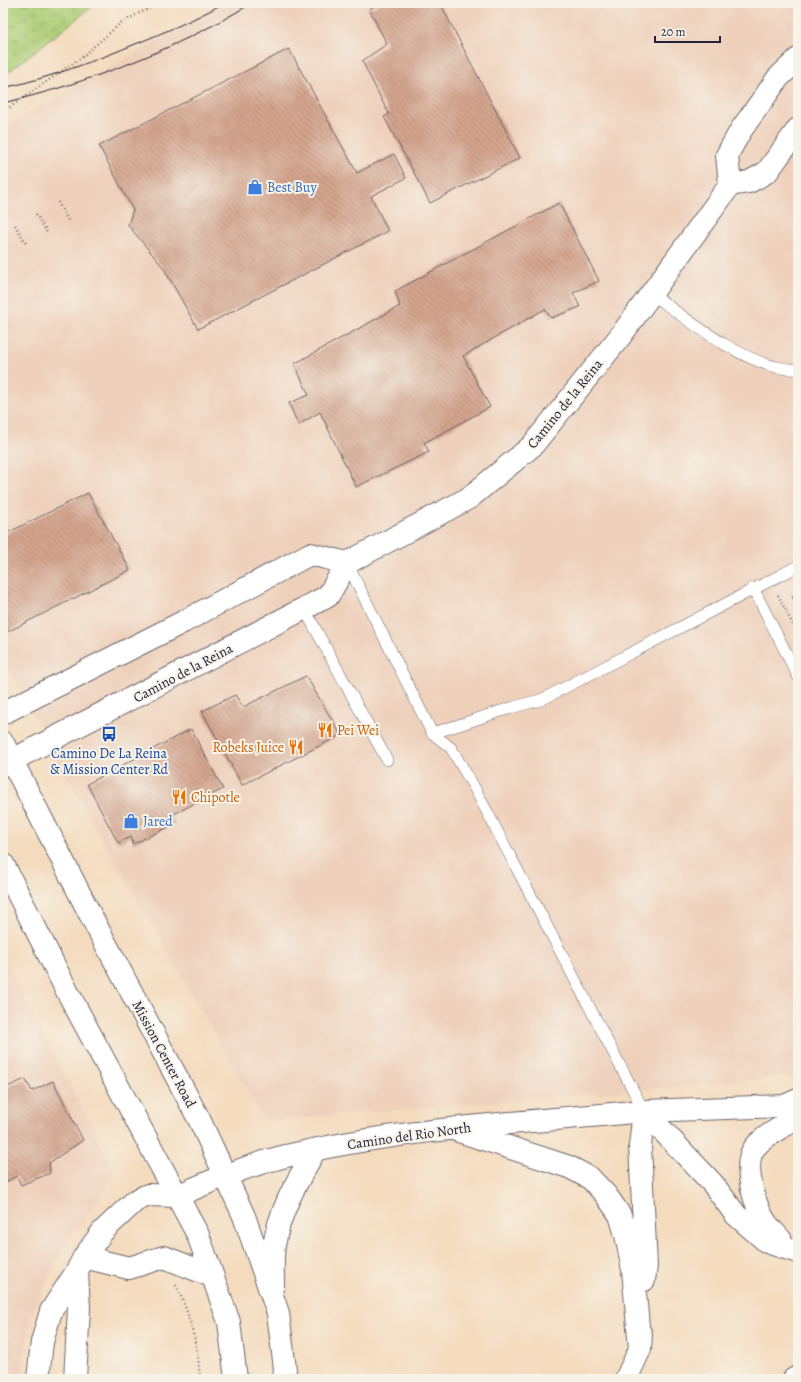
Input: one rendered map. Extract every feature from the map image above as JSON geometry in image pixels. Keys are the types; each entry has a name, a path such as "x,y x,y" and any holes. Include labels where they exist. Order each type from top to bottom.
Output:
{"main road":[{"path":"798,59 778,78 741,130 727,155 730,185 749,182 767,172 798,129"},
{"name":"Camino de la Reina","path":"6,756 328,596 347,563 469,498 532,446 622,334 730,185"},
{"path":"3,713 183,622 310,554 347,563"},
{"name":"Mission Center Road","path":"6,756 200,1121 244,1216 278,1313 286,1369 284,1379"},
{"path":"3,864 67,991 198,1235 229,1322 236,1379"},
{"path":"793,1250 765,1222 754,1197 750,1174 751,1155 754,1148 773,1132 795,1109"},
{"name":"Camino del Rio North","path":"38,1379 42,1342 51,1311 103,1231 130,1204 148,1195 177,1196 225,1175 281,1157 381,1137 644,1111 795,1109"},
{"path":"644,1111 713,1184 736,1215 767,1242 793,1250"},
{"path":"626,1379 640,1349 646,1266 640,1146 644,1111"},
{"path":"453,1129 569,1167 590,1178 606,1195 620,1215 626,1235 632,1270 640,1349"},
{"path":"273,1301 274,1246 290,1194 315,1150"},
{"path":"75,1379 81,1264 129,1268 164,1257 212,1276"},
{"path":"794,1379 798,1377"}],"lane":[{"path":"651,293 715,340 768,365 798,369"},
{"path":"347,563 432,733 451,748 474,787 500,834 562,958 644,1111"},
{"path":"432,733 459,726 510,707 541,700 753,588 798,566"},
{"path":"753,588 798,676"},
{"path":"304,608 387,760"}],"path":[{"path":"3,112 82,57 122,22 160,3"},
{"path":"58,202 69,222"},
{"path":"36,214 48,234"},
{"path":"15,225 26,245"},
{"path":"3,252 5,256"},
{"path":"777,593 798,635"},
{"path":"3,1213 6,1208"},
{"path":"174,1281 187,1309 199,1360 200,1379"}],"shaded area":[{"path":"224,3 798,3 798,1076 265,1121 58,762 3,657 3,127"},
{"path":"3,958 114,1169 106,1190 66,1243 31,1315 22,1379 3,1379"}],"green space":[{"path":"3,3 97,3 3,76"}],"building":[{"path":"381,3 440,3 520,158 430,203 384,117 389,114 362,61 387,44 369,9"},
{"name":"Best Buy","path":"289,49 357,173 394,154 406,178 371,196 388,231 198,329 163,267 128,225 133,210 99,146"},
{"path":"559,203 599,281 573,293 580,307 551,318 545,309 463,356 490,407 424,443 429,452 356,487 320,412 298,425 289,403 309,395 294,364 400,306 395,291"},
{"path":"88,493 130,570 5,633 3,629 3,535"},
{"path":"798,593 798,608 792,596"},
{"path":"306,676 341,735 242,785 202,711 235,695 243,707"},
{"path":"191,729 223,789 170,816 175,824 133,844 131,837 118,843 87,784"},
{"path":"25,1079 32,1091 53,1081 83,1140 49,1163 50,1173 21,1185 17,1176 3,1184 3,1089"}],"tram line":[{"path":"3,88 55,74 105,56 181,24 224,3"},
{"path":"3,103 67,86 131,63 194,35 252,3"}],"place":[{"name":"Best Buy","path":"255,187"},
{"name":"Pei Wei","path":"325,730"},
{"name":"Camino De La Reina & Mission Center Rd","path":"109,734"},
{"name":"Robeks Juice","path":"296,747"},
{"name":"Chipotle","path":"179,797"},
{"name":"Jared","path":"131,821"}]}
